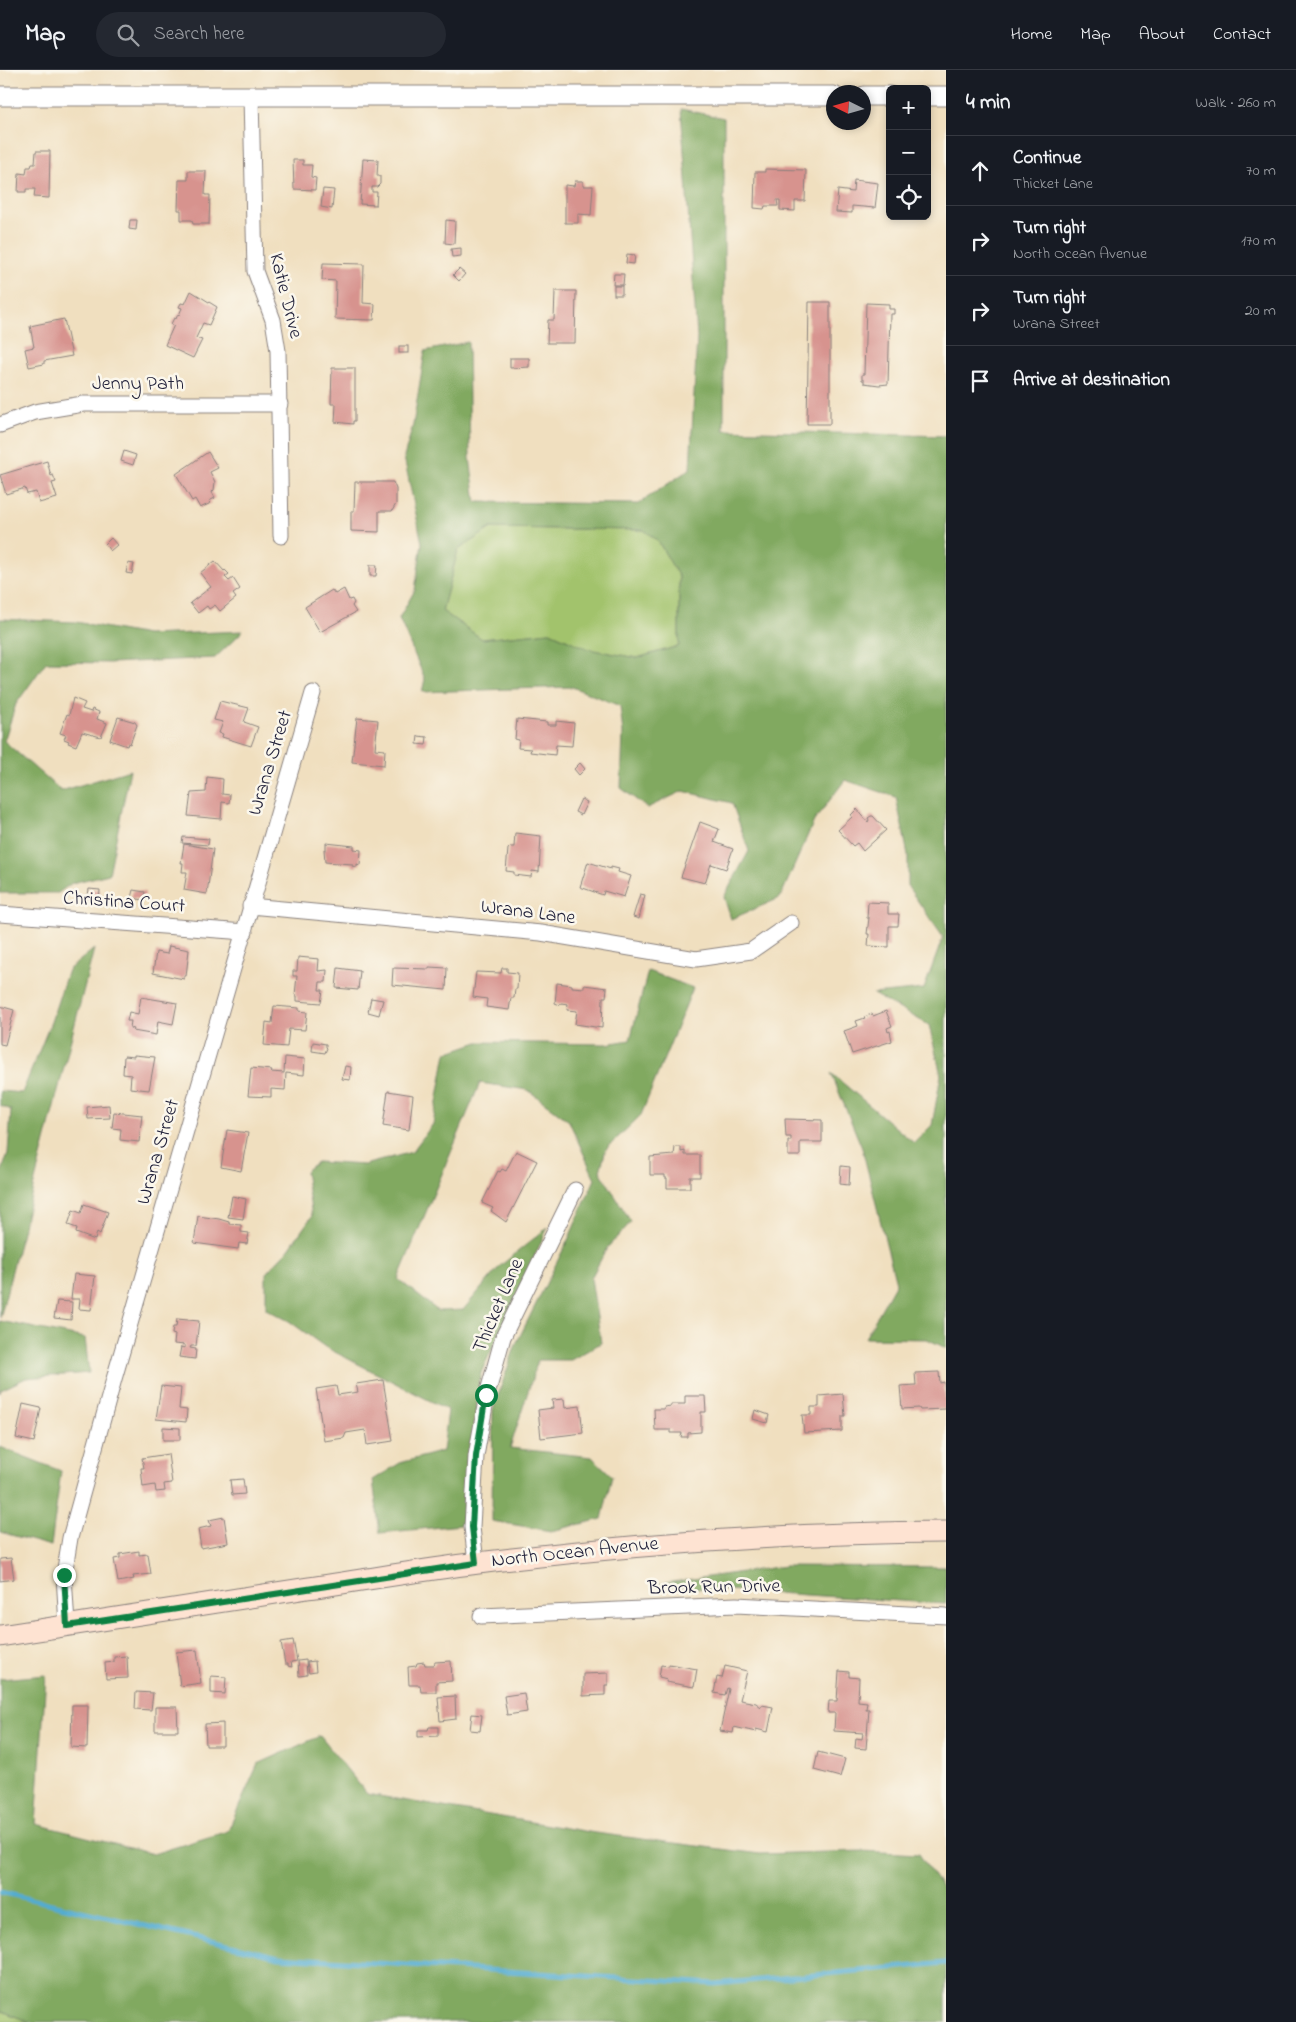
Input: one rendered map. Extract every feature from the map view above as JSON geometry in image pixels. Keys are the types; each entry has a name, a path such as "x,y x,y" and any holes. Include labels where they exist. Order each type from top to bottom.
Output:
{"main road":[{"name":"North Ocean Avenue","path":"0,1636 476,1563 682,1543 876,1532 946,1532"}],"street":[{"path":"0,96 826,96"},
{"name":"Katie Drive","path":"251,96 255,271 273,320 278,351 281,536"},
{"path":"871,96 886,96"},
{"path":"931,96 946,96"},
{"name":"Jenny Path","path":"0,425 35,412 83,404 280,404"},
{"name":"Wrana Street","path":"67,1626 64,1575 70,1538 114,1380 245,932 250,906 313,693"},
{"name":"Wrana Lane","path":"250,906 541,933 696,958 751,951 791,923"},
{"name":"Christina Court","path":"0,914 245,932"},
{"name":"Thicket Lane","path":"476,1563 472,1527 476,1456 486,1395 503,1336 576,1190"},
{"name":"Brook Run Drive","path":"481,1616 736,1605 946,1616"}],"green space":[{"path":"681,109 724,118 724,430 946,436 946,1348 927,1339 865,1338 896,1283 862,1148 831,1073 914,1143 932,1125 941,1075 929,1025 873,994 924,989 943,937 908,887 908,855 896,797 845,780 814,821 780,898 731,919 724,897 749,851 732,803 683,791 647,808 621,788 623,733 620,706 572,687 422,692 425,679 399,618 415,590 422,543 404,457 413,425 425,351 468,342 470,458 476,502 638,504 690,469 697,337","holes":["491,528 644,530 658,541 679,577 679,646 637,658 588,649 550,632 482,639 442,611 458,550"]},
{"path":"491,528 644,530 658,541 679,577 679,646 637,658 588,649 550,632 482,639 442,611 458,550"},
{"path":"0,619 76,622 147,635 243,631 215,658 111,663 46,662 16,704 4,741 61,791 130,770 109,874 72,883 58,893 0,893"},
{"path":"94,949 0,1318 0,1177 8,1153 11,1110 0,1105 0,1091 22,1093 51,1022 68,970"},
{"path":"648,971 693,988 641,1115 606,1149 600,1171 631,1222 607,1248 591,1278 601,1343 571,1360 538,1360 510,1448 592,1457 612,1476 602,1519 551,1531 492,1521 493,1410 516,1344 568,1240 595,1179 569,1121 528,1090 480,1083 398,1279 438,1311 463,1310 500,1266 548,1227 481,1373 461,1525 380,1533 373,1480 400,1463 443,1451 448,1410 325,1347 289,1321 266,1309 266,1273 288,1250 312,1216 305,1171 317,1162 364,1165 412,1152 433,1124 446,1053 478,1042 606,1044 630,1040"},
{"path":"0,1321 85,1338 89,1373 26,1378 1,1390 0,1393"},
{"path":"0,1447 61,1471 51,1546 0,1532"},
{"path":"785,1566 946,1567 946,1604 651,1585"},
{"path":"46,1675 36,1824 153,1854 228,1831 258,1764 320,1736 367,1794 595,1833 760,1854 861,1851 919,1854 946,1894 946,2022 29,2022 0,2010 0,1679"},
{"path":"0,2010 29,2022 0,2022"}],"building":[{"path":"36,151 50,151 49,198 34,197 35,189 26,189 26,192 18,192 19,173 26,174 27,167 35,164"},
{"path":"363,159 378,160 377,176 380,176 380,184 377,187 372,187 372,192 377,192 376,205 360,204"},
{"path":"293,160 303,160 303,165 312,165 311,177 316,178 315,190 294,189"},
{"path":"765,169 806,170 805,201 795,201 795,211 780,210 780,200 777,200 778,206 765,206 764,209 754,208 755,172 765,172"},
{"path":"188,171 206,171 205,195 210,195 209,224 193,224 192,220 181,220 181,210 178,210 179,180 188,180"},
{"path":"854,180 878,183 875,208 852,206 852,213 836,212 838,190 853,192"},
{"path":"575,181 583,181 583,186 593,186 591,215 578,214 578,223 565,223 565,185 574,186"},
{"path":"323,189 334,190 332,209 321,207"},
{"path":"130,220 137,220 136,230 129,229"},
{"path":"446,220 455,221 454,244 445,243"},
{"path":"461,248 461,256 452,257 451,249"},
{"path":"627,254 635,255 634,264 626,263"},
{"path":"323,263 364,264 363,303 375,304 374,320 335,319 336,281 322,280"},
{"path":"459,269 465,274 459,281 453,275"},
{"path":"614,274 624,274 623,285 613,285"},
{"path":"614,286 622,286 622,295 614,295"},
{"path":"191,291 217,307 209,325 203,323 196,338 202,340 193,358 165,345 174,325 171,324 182,308 179,307 181,303 185,304"},
{"path":"555,291 576,291 575,343 547,343 548,320 554,320"},
{"path":"809,302 830,302 830,424 807,424"},
{"path":"866,303 889,304 889,309 894,309 894,314 890,314 888,384 864,383 864,380 862,380 862,374 864,374"},
{"path":"64,319 72,356 44,361 44,364 29,367 25,349 34,347 30,326"},
{"path":"399,346 408,346 408,353 399,353"},
{"path":"510,358 529,358 529,367 510,368"},
{"path":"332,368 355,368 355,421 353,421 353,424 335,422 336,404 331,404"},
{"path":"124,451 136,455 133,465 121,461"},
{"path":"208,452 218,468 210,472 215,482 212,492 215,498 209,501 211,503 200,508 195,499 192,501 176,474"},
{"path":"47,461 51,476 53,475 56,482 52,483 57,498 39,503 36,492 27,494 25,488 6,494 0,475"},
{"path":"355,482 393,482 396,489 396,504 392,511 379,511 379,532 351,531 351,511 354,511"},
{"path":"111,538 117,545 110,551 105,544"},
{"path":"215,561 229,574 225,577 229,581 233,578 240,589 233,594 236,598 220,611 215,605 209,609 207,606 198,613 190,603 211,587 200,573"},
{"path":"128,563 134,564 132,574 126,573"},
{"path":"370,565 377,565 376,576 370,576"},
{"path":"344,589 349,600 352,599 354,603 352,606 356,612 320,632 305,607 332,590 335,594"},
{"path":"73,698 85,703 82,709 91,712 92,709 99,712 97,719 107,723 101,737 82,732 76,746 68,743 69,741 64,739 66,735 60,733 67,714 69,715"},
{"path":"220,701 249,708 244,722 258,727 251,746 222,737 223,734 219,733 223,722 214,720"},
{"path":"118,717 135,722 137,725 130,744 128,743 127,746 110,740"},
{"path":"357,718 378,720 375,749 385,750 384,765 352,762"},
{"path":"517,719 547,722 547,725 556,725 556,721 574,723 572,746 556,745 555,755 530,752 531,749 518,748 519,740 515,739"},
{"path":"418,736 427,737 426,745 417,744"},
{"path":"580,763 585,769 579,775 574,769"},
{"path":"207,777 223,779 222,794 230,795 229,803 222,802 221,819 188,816 191,793 206,792"},
{"path":"581,799 587,802 581,815 575,812"},
{"path":"857,809 868,822 868,818 873,816 886,830 863,851 857,843 853,846 838,830 852,817 851,815"},
{"path":"700,822 719,829 714,842 733,849 726,869 711,864 705,883 681,877"},
{"path":"515,833 541,836 539,872 532,871 531,877 514,875 514,872 506,871 508,849 514,847"},
{"path":"183,837 209,839 208,845 182,843"},
{"path":"326,843 354,846 354,849 361,850 360,865 357,864 357,867 352,866 352,864 325,862 324,849 326,850"},
{"path":"184,844 213,849 207,894 184,890 187,872 182,872 183,863 181,863"},
{"path":"588,862 611,869 611,867 619,869 618,872 631,876 624,897 604,891 603,895 580,887"},
{"path":"89,889 100,890 99,904 87,902"},
{"path":"133,890 145,892 144,900 131,898"},
{"path":"640,894 645,895 639,919 633,917"},
{"path":"868,902 888,903 888,914 899,914 898,926 889,926 889,947 868,946"},
{"path":"169,946 189,950 184,979 153,973 156,952 167,954"},
{"path":"298,957 319,959 318,971 327,970 326,982 320,982 319,990 323,990 321,1003 297,1001 297,996 295,995 297,976 293,976 293,971 297,971"},
{"path":"429,967 447,968 446,990 392,985 393,968 429,969"},
{"path":"338,968 360,971 358,990 336,988"},
{"path":"502,968 507,968 507,972 518,973 517,989 515,989 514,998 511,998 509,1010 486,1007 487,999 473,997 476,972 501,973"},
{"path":"557,983 572,985 572,987 584,988 584,985 607,988 606,997 603,997 602,1028 575,1024 577,1011 567,1010 568,1004 561,1003 560,1005 555,1003"},
{"path":"141,997 177,1003 173,1024 158,1021 156,1035 133,1031 134,1029 130,1028 131,1021 127,1021 129,1012 138,1014"},
{"path":"371,998 383,1000 379,1015 368,1012"},
{"path":"0,1006 14,1010 5,1045 0,1044"},
{"path":"274,1006 299,1008 299,1011 307,1012 305,1030 289,1029 287,1047 264,1045 266,1022 272,1023"},
{"path":"886,1011 892,1026 887,1028 888,1032 890,1031 892,1041 852,1054 844,1031 858,1026 856,1021 864,1017"},
{"path":"313,1042 326,1044 325,1053 312,1051"},
{"path":"134,1055 155,1057 149,1090 130,1088 131,1075 123,1074 124,1056 134,1057"},
{"path":"285,1057 305,1059 304,1075 286,1073 285,1090 271,1089 271,1097 248,1096 251,1068 284,1073"},
{"path":"345,1066 351,1067 350,1080 342,1079"},
{"path":"388,1091 413,1095 409,1130 383,1126"},
{"path":"109,1105 110,1118 88,1119 87,1107"},
{"path":"114,1112 142,1115 139,1142 120,1140 121,1129 112,1128"},
{"path":"785,1119 822,1120 822,1142 800,1142 800,1156 788,1156 788,1141 791,1141 791,1137 786,1137"},
{"path":"227,1130 248,1133 241,1171 221,1167"},
{"path":"675,1147 681,1147 681,1152 685,1151 685,1155 700,1155 700,1177 690,1177 690,1188 667,1188 667,1178 665,1178 665,1175 650,1175 650,1157 674,1155"},
{"path":"516,1151 537,1161 506,1222 491,1211 493,1208 482,1203 498,1171 500,1172 502,1169 506,1171"},
{"path":"841,1166 850,1167 849,1185 840,1184"},
{"path":"232,1196 246,1199 243,1219 228,1217"},
{"path":"84,1204 108,1212 100,1234 97,1232 95,1240 76,1233 77,1228 68,1225 73,1210 81,1213"},
{"path":"198,1216 241,1225 241,1232 249,1233 247,1244 239,1243 238,1249 194,1243"},
{"path":"74,1274 95,1276 91,1310 79,1309 80,1299 71,1299"},
{"path":"57,1301 72,1302 71,1320 54,1318"},
{"path":"177,1319 199,1321 196,1346 191,1346 190,1348 196,1349 195,1359 179,1357 181,1347 185,1348 185,1345 174,1344 175,1335 172,1334 173,1327 176,1327"},
{"path":"939,1372 940,1383 944,1382 946,1409 902,1409 900,1386 916,1385 915,1373"},
{"path":"383,1380 393,1441 367,1445 365,1430 346,1433 344,1438 324,1441 316,1389 336,1386 338,1395 358,1392 356,1384"},
{"path":"161,1386 181,1388 179,1409 187,1410 186,1422 156,1419"},
{"path":"843,1394 845,1416 842,1416 842,1431 804,1433 802,1415 811,1415 811,1407 819,1407 819,1396"},
{"path":"685,1396 705,1396 706,1412 701,1412 701,1432 688,1433 688,1437 681,1437 682,1433 671,1433 671,1430 655,1430 654,1409 664,1409 664,1407 671,1406 671,1404 685,1404"},
{"path":"564,1399 565,1408 580,1406 583,1433 541,1438 538,1410 553,1408 552,1400"},
{"path":"23,1404 41,1408 34,1442 16,1438"},
{"path":"755,1410 769,1415 767,1423 753,1419"},
{"path":"163,1427 180,1428 180,1440 163,1440"},
{"path":"168,1454 172,1483 164,1484 165,1491 156,1492 155,1485 143,1487 141,1468 144,1468 142,1458"},
{"path":"243,1479 245,1494 232,1495 230,1480"},
{"path":"224,1517 228,1543 201,1548 198,1529 211,1526 209,1520"},
{"path":"139,1551 139,1555 148,1554 151,1574 133,1576 134,1579 118,1582 114,1559 120,1558 120,1554"},
{"path":"11,1558 14,1579 0,1581 0,1559"},
{"path":"293,1640 297,1661 291,1662 292,1667 285,1664 281,1642"},
{"path":"197,1650 201,1683 180,1686 176,1652"},
{"path":"127,1656 128,1678 106,1679 105,1663 114,1662 114,1657"},
{"path":"306,1660 307,1675 299,1676 298,1661"},
{"path":"315,1661 316,1672 309,1673 307,1662"},
{"path":"451,1661 452,1681 436,1682 436,1692 421,1692 420,1685 409,1685 408,1667 424,1662 425,1665 434,1665 435,1662"},
{"path":"669,1664 697,1669 694,1687 666,1682 667,1679 659,1677 661,1665 669,1666"},
{"path":"725,1666 747,1671 740,1700 756,1703 761,1707 762,1705 773,1707 768,1732 756,1729 756,1732 734,1727 733,1733 720,1731 729,1689 727,1688 725,1695 714,1693 717,1677 722,1678"},
{"path":"839,1671 849,1672 849,1677 859,1678 858,1701 867,1702 866,1709 869,1709 866,1749 855,1748 856,1738 862,1739 863,1733 834,1731 835,1713 828,1713 829,1701 837,1701"},
{"path":"608,1673 608,1685 605,1685 605,1695 583,1696 583,1674"},
{"path":"211,1676 226,1677 225,1694 211,1693"},
{"path":"136,1692 153,1693 151,1710 135,1709"},
{"path":"524,1693 527,1712 507,1715 504,1696"},
{"path":"455,1696 456,1719 440,1721 438,1697"},
{"path":"72,1705 88,1705 87,1748 71,1747"},
{"path":"155,1707 177,1707 178,1731 155,1731"},
{"path":"472,1714 482,1715 480,1731 470,1730"},
{"path":"223,1723 223,1746 206,1746 205,1724"},
{"path":"429,1727 438,1727 438,1736 418,1737 418,1730 428,1730"},
{"path":"818,1752 845,1759 840,1777 814,1770"}],"waterway":[{"path":"0,1892 279,1957 715,1984 946,1963"}],"route":[{"path":"64,1575 67,1626 476,1563 472,1527 476,1456 486,1395"}]}
